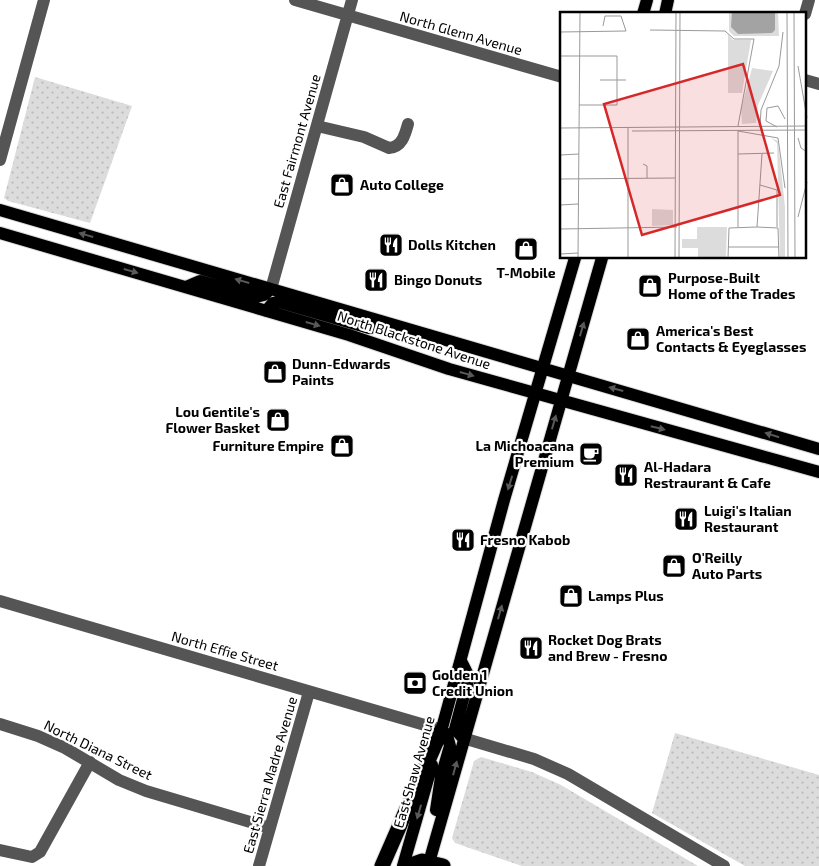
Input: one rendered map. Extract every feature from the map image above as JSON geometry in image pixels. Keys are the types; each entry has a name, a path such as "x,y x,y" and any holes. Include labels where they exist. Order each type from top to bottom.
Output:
{"highway":[{"path":"382,866 442,731"},
{"path":"408,866 417,862 433,865"}],"main road":[{"name":"North Blackstone Avenue","path":"0,210 819,449"},
{"name":"North Blackstone Avenue","path":"0,233 266,311 536,394 819,472"},
{"name":"East Shaw Avenue","path":"403,866 442,731 504,500 575,259"},
{"path":"433,865 463,738 602,259"},
{"path":"186,287 200,281 256,297 264,295 271,289"},
{"path":"266,311 273,303 279,302 369,328 391,324"},
{"path":"461,661 469,677 455,729 463,738"},
{"path":"433,865 441,776 450,746 447,734 442,731"}],"street":[{"path":"0,160 44,0"},
{"name":"North Glenn Avenue","path":"295,0 560,76"},
{"name":"East Fairmont Avenue","path":"271,289 352,0"},
{"path":"806,80 819,84"},
{"path":"317,126 364,137 389,148 399,144 405,136 408,124"},
{"name":"North Effie Street","path":"0,601 442,731"},
{"name":"East Sierra Madre Avenue","path":"259,866 309,692"},
{"name":"North Diana Street","path":"0,724 38,736 90,762 119,780 168,799 270,828"},
{"path":"463,738 534,759 568,774 724,866"},
{"path":"0,850 32,857 40,852 90,762"}],"shaded area":[{"path":"35,77 132,106 90,223 8,201 4,198"},
{"path":"675,733 819,775 819,866 745,866 652,813"},
{"path":"481,757 532,772 561,785 698,866 522,866 455,843 452,838 474,761"}],"place":[{"name":"Auto College","path":"342,185"},
{"name":"Dolls Kitchen","path":"391,245"},
{"name":"T-Mobile","path":"526,249"},
{"name":"Bingo Donuts","path":"376,280"},
{"name":"Purpose-Built Home of the Trades","path":"650,286"},
{"name":"America's Best Contacts & Eyeglasses","path":"638,339"},
{"name":"Dunn-Edwards Paints","path":"275,372"},
{"name":"Lou Gentile's Flower Basket","path":"278,420"},
{"name":"Furniture Empire","path":"342,446"},
{"name":"La Michoacana Premium","path":"591,454"},
{"name":"Al-Hadara Restraurant & Cafe","path":"626,475"},
{"name":"Luigi's Italian Restaurant","path":"686,519"},
{"name":"Fresno Kabob","path":"463,540"},
{"name":"O'Reilly Auto Parts","path":"674,566"},
{"name":"Lamps Plus","path":"571,596"},
{"name":"Rocket Dog Brats and Brew - Fresno","path":"531,648"},
{"name":"Golden 1 Credit Union","path":"415,683"}]}
